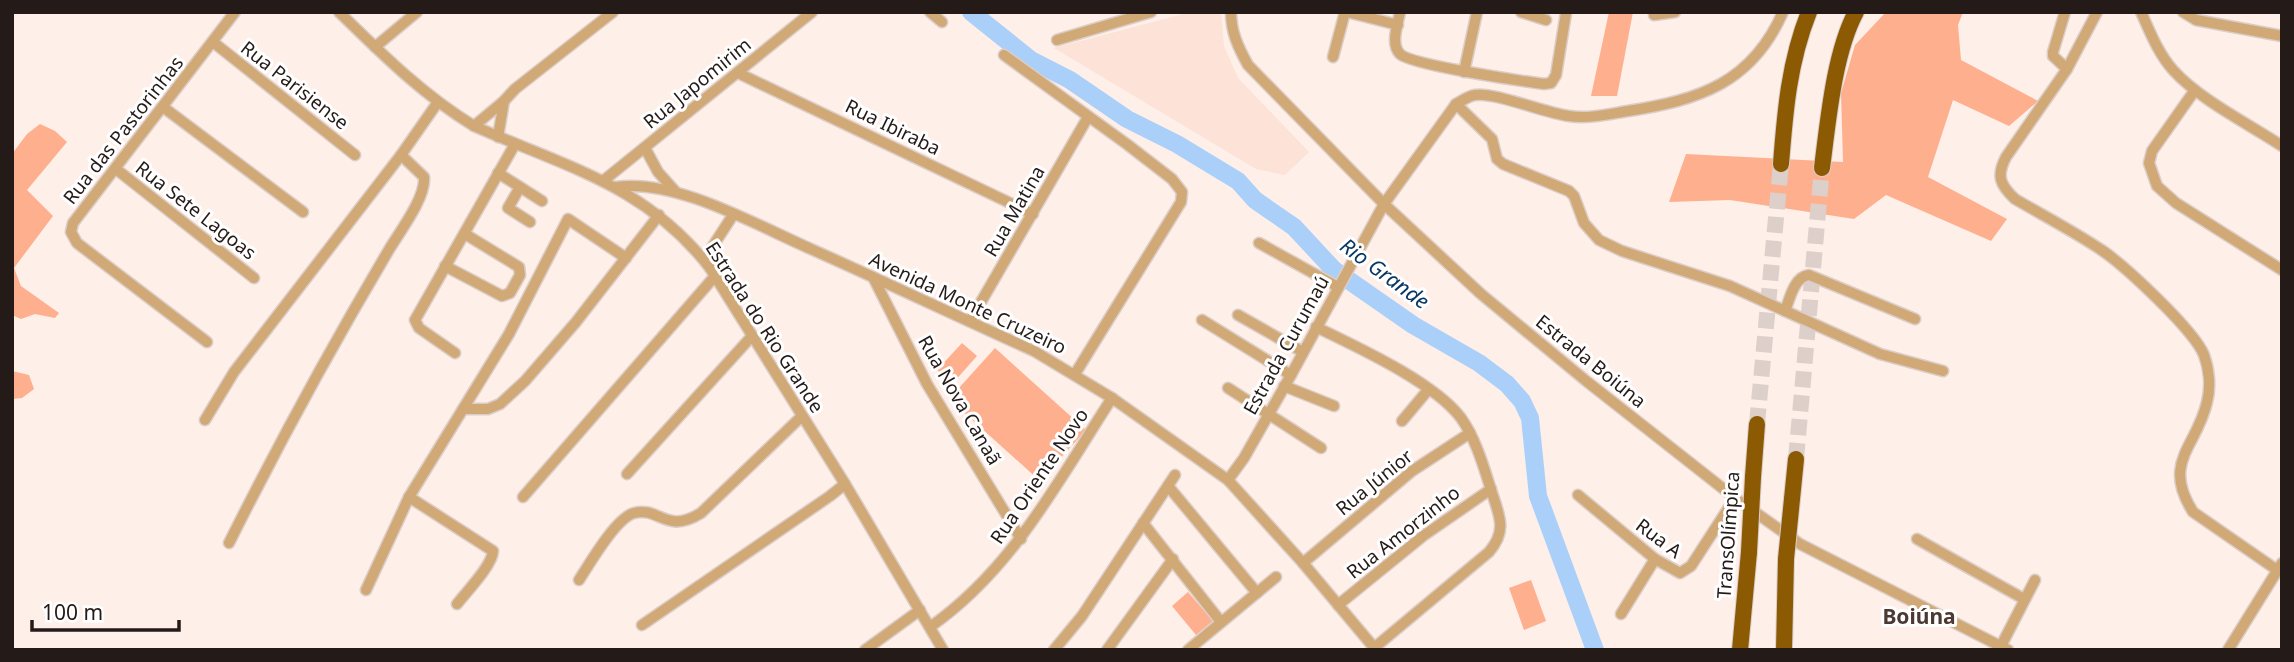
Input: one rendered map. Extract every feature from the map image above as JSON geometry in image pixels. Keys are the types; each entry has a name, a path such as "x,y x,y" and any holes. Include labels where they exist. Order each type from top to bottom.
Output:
{"highway":[{"path":"1781,164 1792,61 1808,12"},
{"path":"1822,168 1834,87 1842,51 1856,12"},
{"name":"TransOlímpica","path":"1740,650 1757,424"},
{"path":"1786,650 1790,629 1786,602 1786,559 1796,459"}],"street":[{"name":"Rua das Pastorinhas","path":"206,342 77,243 71,232 74,223 235,12"},
{"name":"Estrada do Rio Grande","path":"339,12 374,47 438,102 474,126 616,187 659,215 704,253"},
{"path":"374,47 417,12"},
{"path":"474,126 504,102 515,89 613,12"},
{"name":"Rua Japomirim","path":"603,181 812,12"},
{"path":"930,12 942,22"},
{"path":"1057,40 1151,12"},
{"name":"Estrada Boiúna","path":"1231,12 1236,44 1248,65 1384,204 1481,294 1585,380 1735,498 1800,544 2005,648"},
{"path":"1333,57 1346,12 1398,24"},
{"path":"1400,12 1396,48 1404,57 1465,72 1544,84 1551,83 1556,75 1566,13"},
{"path":"1465,72 1477,12"},
{"path":"1521,12 1546,20"},
{"path":"1654,15 1675,12"},
{"path":"1783,12 1773,33 1754,59 1704,94 1673,104 1579,118 1485,95 1468,96 1456,104 1492,139 1496,156 1503,164 1569,191 1574,196 1584,223 1599,240 1622,251 1730,286 1880,354 1943,371"},
{"path":"2066,12 2053,56 2067,69"},
{"path":"2097,12 2067,69 2006,157 2000,169 2001,180 2006,191 2015,199 2104,251 2142,284 2189,333 2203,353 2210,387 2202,419 2181,461 2180,475 2184,498 2193,512 2279,567 2228,650"},
{"path":"2141,12 2159,51 2174,71 2195,90 2282,146"},
{"path":"2183,12 2196,20 2282,36"},
{"name":"Rua Parisiense","path":"213,42 355,155"},
{"path":"1004,55 1172,179 1182,192 1181,202 1075,374"},
{"name":"Rua Ibiraba","path":"738,73 1033,214"},
{"path":"2195,90 2152,151 2149,163 2157,186 2176,203 2282,270"},
{"path":"205,420 234,372 401,155 438,102"},
{"path":"498,137 504,102"},
{"name":"Estrada Curumaú","path":"1228,480 1244,458 1384,204 1456,104"},
{"path":"163,107 303,212"},
{"name":"Rua Matina","path":"970,321 1088,117"},
{"path":"455,353 419,328 415,320 515,144"},
{"path":"645,148 658,172 675,192"},
{"path":"229,543 260,480 425,184 425,177 401,155"},
{"name":"Rua Sete Lagoas","path":"116,169 254,278"},
{"path":"498,173 542,201"},
{"name":"Avenida Monte Cruzeiro","path":"616,187 645,185 675,192 873,277 1034,351 1112,398 1228,480"},
{"path":"520,187 508,208 530,222"},
{"path":"463,410 488,409 500,404 526,380 576,322 659,215"},
{"path":"523,497 713,272 704,253 733,215"},
{"path":"366,590 410,497 528,300 568,219 626,258"},
{"path":"445,266 502,296 510,293 520,275 519,267 465,234"},
{"path":"1259,243 1339,284"},
{"name":"Estrada do Rio Grande","path":"713,272 845,484 943,650"},
{"path":"1785,311 1798,281 1802,276 1809,275 1915,319"},
{"name":"Rua Nova Canaã","path":"873,277 927,384 1021,538"},
{"path":"1238,315 1303,352"},
{"path":"1202,320 1291,374"},
{"path":"1228,480 1375,649 1496,544 1501,528 1491,489 1470,433 1450,405 1409,376 1316,327"},
{"path":"627,474 752,336"},
{"path":"1284,386 1334,406"},
{"path":"1228,388 1321,448"},
{"path":"1402,421 1428,390"},
{"name":"Rua Oriente Novo","path":"930,627 972,594 1003,562 1112,398"},
{"path":"579,580 603,544 631,514 640,512 680,523 689,521 701,513 802,416"},
{"name":"Rua Júnior","path":"1303,564 1412,471 1470,433"},
{"path":"1054,650 1082,616 1175,475"},
{"path":"642,625 845,484"},
{"path":"1168,486 1257,593"},
{"name":"Rua Amorzinho","path":"1338,605 1423,536 1491,489"},
{"name":"Rua A","path":"1578,495 1655,559 1676,573 1685,572 1735,498"},
{"path":"410,497 493,551 488,565 457,604"},
{"path":"1143,523 1221,622"},
{"path":"1917,539 2024,599"},
{"path":"1107,650 1173,559"},
{"path":"1621,614 1655,559"},
{"path":"1188,650 1202,645 1221,622 1276,577"},
{"path":"2005,648 2024,599 2035,580"},
{"path":"865,650 920,610"}],"shaded area":[{"path":"1191,12 1221,12 1224,46 1238,78 1309,152 1285,175 1256,169 1054,48"},
{"path":"1609,12 1633,12 1617,96 1591,96"},
{"path":"1886,12 1963,12 1958,25 1961,60 2038,101 2009,126 1953,100 1928,177 2007,219 1991,241 1886,195 1854,219 1730,200 1669,202 1686,154 1843,162 1841,93 1855,45"},
{"path":"40,124 55,131 67,142 27,190 53,216 14,268 21,286 59,313 55,318 35,314 21,319 12,315 12,154 27,134"},
{"path":"962,343 977,356 953,383 937,370"},
{"path":"995,348 1086,430 1040,481 949,399"},
{"path":"12,371 29,375 34,389 22,398 12,399"},
{"path":"1531,580 1546,621 1524,630 1509,588"},
{"path":"1188,592 1213,621 1196,635 1172,606"}],"waterway":[{"name":"Rio Grande","path":"971,12 1031,60 1070,80 1127,119 1177,144 1238,181 1255,200 1294,227 1334,270 1413,325 1479,363 1507,384 1522,401 1530,418 1538,496 1595,650"}],"tunnel":[{"path":"1757,424 1781,164"},
{"path":"1796,459 1822,168"}],"district":[{"name":"Boiúna","path":"1919,616"}]}
